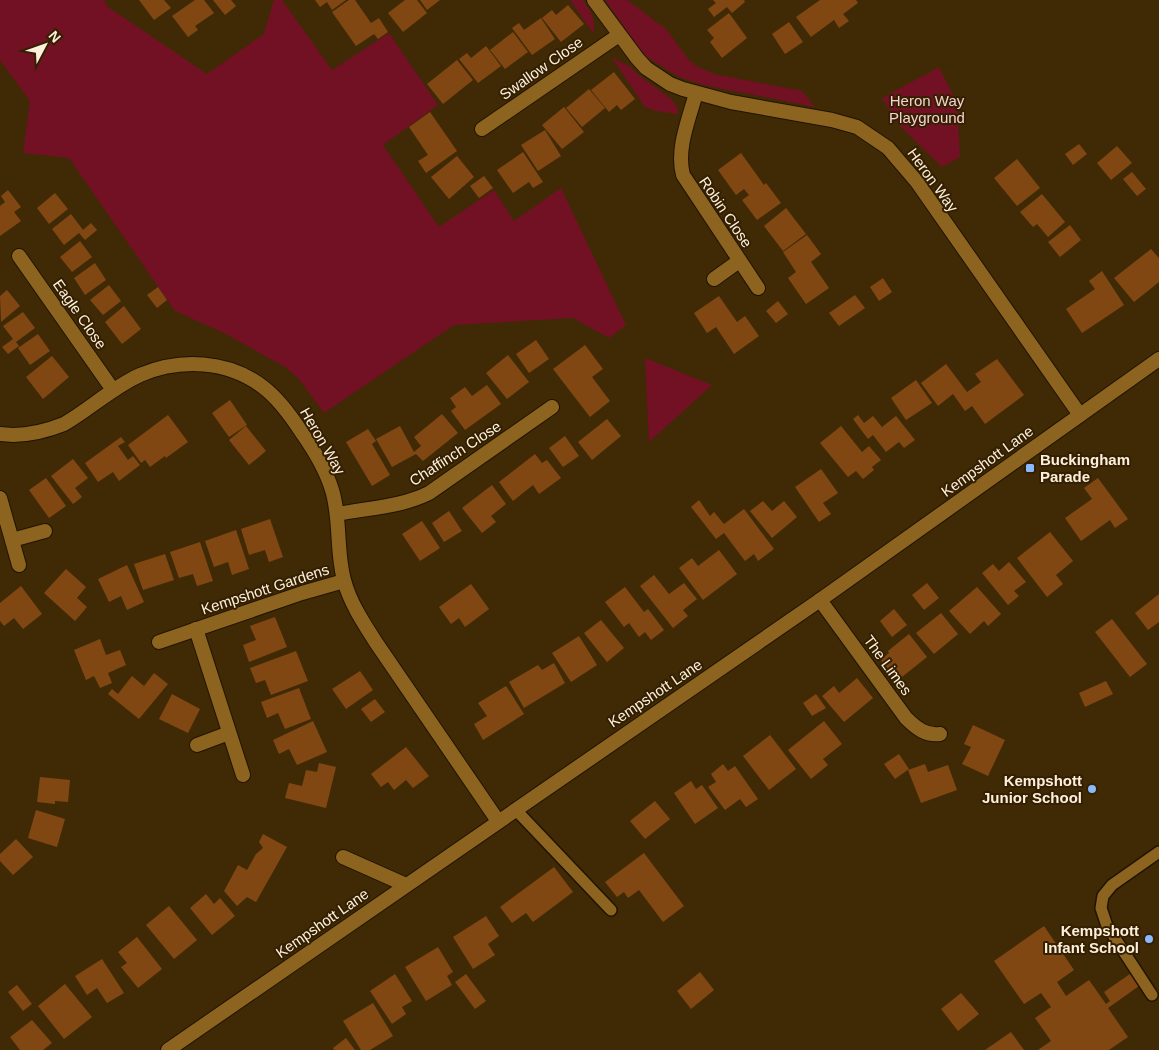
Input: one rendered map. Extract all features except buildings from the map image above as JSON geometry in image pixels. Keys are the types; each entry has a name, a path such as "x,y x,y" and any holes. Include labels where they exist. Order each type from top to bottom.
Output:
{"street":[{"name":"Heron Way","path":"594,0 637,58 651,72 670,84 731,102 844,122 868,133 888,148 912,176 1080,414"},
{"name":"Swallow Close","path":"482,129 619,35"},
{"name":"Robin Close","path":"696,93 682,146 680,166 683,175 758,288"},
{"name":"Eagle Close","path":"19,256 114,390"},
{"name":"Robin Close","path":"714,279 739,261"},
{"name":"Kempshott Lane","path":"168,1050 820,600 1159,359"},
{"name":"Heron Way","path":"0,434 26,434 64,424 140,375 162,368 185,363 198,363 225,368 250,378 273,396 292,418 326,474 338,514 344,581 356,608 376,644 498,821"},
{"name":"Chaffinch Close","path":"338,514 397,504 420,497 454,476 552,406"},
{"path":"0,498 19,565"},
{"path":"12,540 44,531"},
{"name":"Kempshott Gardens","path":"159,642 302,593 344,581"},
{"name":"The Limes","path":"820,600 906,718 926,733 932,735 940,734"},
{"name":"Kempshott Gardens","path":"196,629 242,776"},
{"path":"197,746 229,733"},
{"path":"343,857 406,885"}],"lane":[{"path":"515,809 611,910"},
{"path":"1152,995 1107,926 1101,908 1103,896 1112,885 1159,852"}],"green space":[{"path":"0,0 104,0 108,7 207,74 264,34 274,0 282,0 332,70 389,33 438,105 383,145 439,227 494,190 514,221 561,188 626,325 609,338 573,318 454,325 324,413 298,378 285,367 226,334 175,311 69,158 23,153 30,101 0,60"},
{"path":"570,0 583,0 593,20 593,33"},
{"path":"605,0 627,0 666,29 689,60 696,66 714,74 802,91 815,107 703,85 679,77 647,57"},
{"path":"612,58 629,66 670,98 678,108 678,114 656,111 645,107"},
{"name":"Heron Way Playground","path":"939,67 957,103 960,157 942,167 899,125 882,98"},
{"path":"645,358 712,385 649,442"}],"place":[{"name":"Buckingham Parade","path":"1030,468"},
{"name":"Kempshott Junior School","path":"1092,789"},
{"name":"Kempshott Infant School","path":"1149,939"}]}
